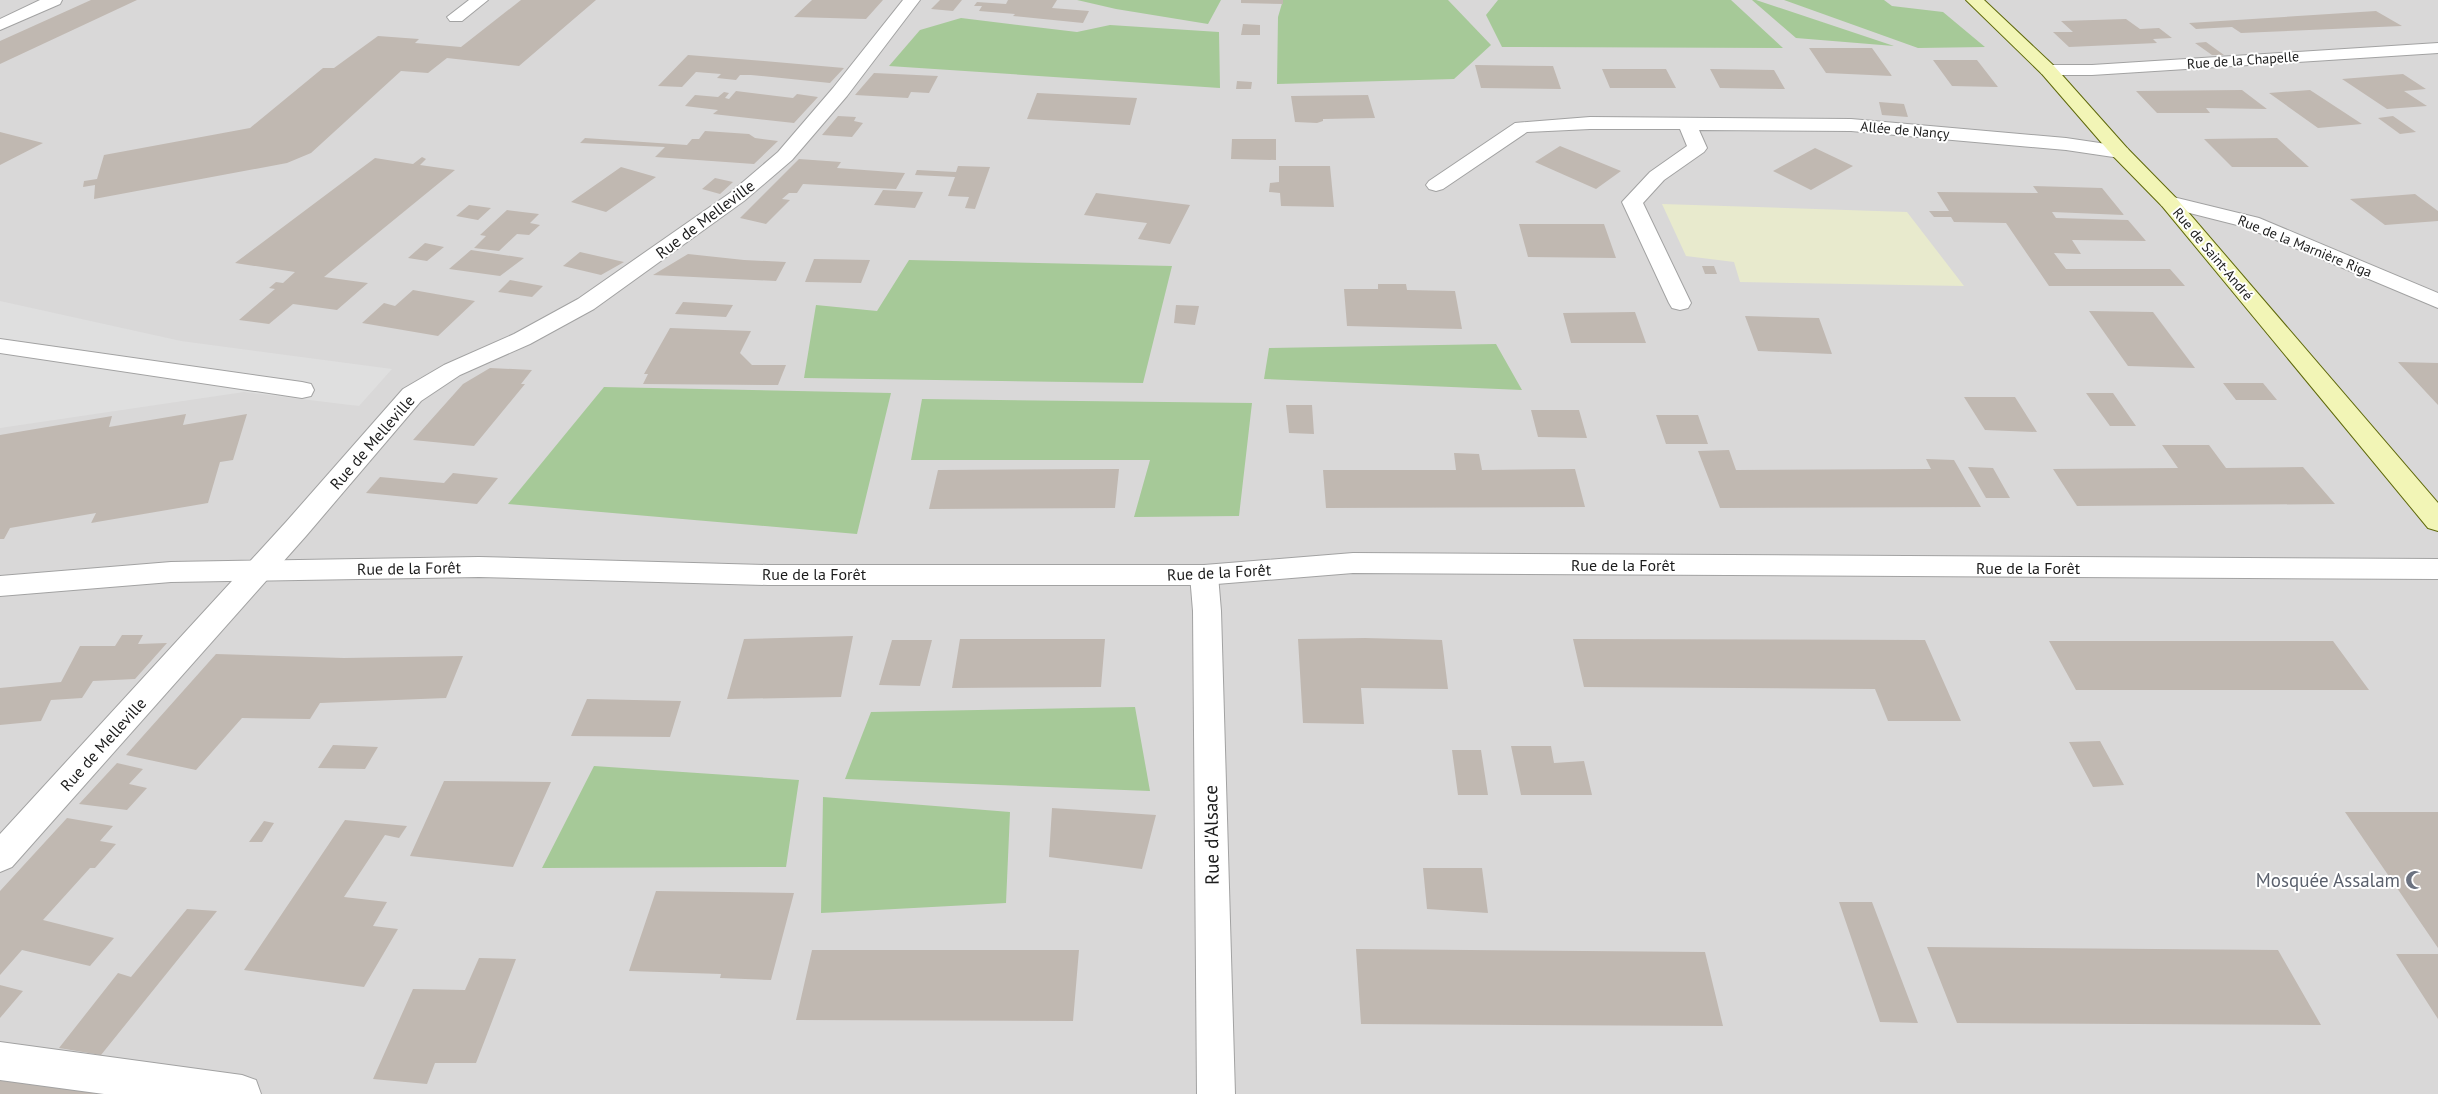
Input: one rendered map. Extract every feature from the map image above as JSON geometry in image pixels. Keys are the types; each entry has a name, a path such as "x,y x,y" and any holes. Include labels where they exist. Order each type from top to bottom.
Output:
{"main road":[{"name":"Rue de Saint-André","path":"1974,0 2048,70 2120,152 2169,202 2438,521"}],"street":[{"path":"0,25 54,0"},
{"path":"456,17 480,0"},
{"name":"Rue de Melleville","path":"0,857 258,571 412,395 452,370 522,339 586,304 737,197 785,156 840,92 912,0"},
{"name":"Rue de la Chapelle","path":"2048,70 2092,70 2438,48"},
{"name":"Allée de Nançy","path":"1436,185 1522,127 1590,123 1851,125 2066,144 2120,152"},
{"path":"1680,303 1632,202 1657,176 1697,148 1688,125"},
{"name":"Rue de la Marnière Riga","path":"2169,202 2252,222 2438,301"},
{"path":"0,346 302,390"},
{"name":"Rue de la Forêt","path":"0,586 171,572 479,567 778,575 1204,576 1353,563 2438,569"},
{"name":"Rue d'Alsace","path":"1204,576 1207,611 1216,1094"},
{"path":"0,1061 242,1094"}],"shaded area":[{"path":"0,0 2438,0 2438,1094 0,1094"},
{"path":"0,301 181,341 392,369 359,406 244,392 0,428"}],"green space":[{"path":"1077,0 1221,0 1208,24 1116,9"},
{"path":"1283,0 1448,0 1491,45 1454,79 1277,84 1278,17"},
{"path":"1498,0 1731,0 1783,48 1502,47 1486,15"},
{"path":"1752,0 1756,0 1894,46 1796,38"},
{"path":"1784,0 1884,0 1892,6 1943,12 1985,47 1918,48"},
{"path":"961,18 1077,32 1110,25 1219,32 1220,88 889,66 920,30"},
{"path":"1662,204 1907,212 1964,286 1740,282 1734,262 1686,256"},
{"path":"909,260 1172,266 1143,383 804,378 816,305 877,311"},
{"path":"1496,344 1522,390 1264,379 1269,348"},
{"path":"604,387 891,393 857,534 508,504"},
{"path":"922,399 1252,403 1239,516 1134,517 1150,460 911,460"},
{"path":"1135,707 1150,791 845,779 871,712"},
{"path":"594,766 799,780 786,867 542,868"},
{"path":"823,797 1010,812 1006,903 821,913"}],"building":[{"path":"91,0 137,0 0,64 0,41"},
{"path":"521,0 596,0 519,66 447,58 428,73 401,71 311,153 287,163 94,199 95,185 83,187 84,181 97,179 104,155 250,128 323,68 334,68 378,36 419,39 415,43 461,47"},
{"path":"812,0 883,0 866,19 794,17"},
{"path":"940,0 962,0 953,11 931,9"},
{"path":"1008,0 1057,0 1052,8 1089,11 1083,23 979,11 982,6 974,6 977,2 1006,4"},
{"path":"1241,0 1283,0 1283,4 1241,3"},
{"path":"2376,11 2402,26 2241,33 2232,27 2196,29 2189,23"},
{"path":"2126,19 2140,29 2159,28 2172,38 2153,39 2157,43 2069,47 2053,32 2073,32 2061,21"},
{"path":"1243,24 1260,25 1260,35 1241,35"},
{"path":"2206,42 2224,55 2212,55 2195,43"},
{"path":"1809,48 1872,48 1892,76 1826,73"},
{"path":"688,55 844,68 830,83 751,75 740,75 736,80 717,78 721,74 696,72 682,87 658,86"},
{"path":"1933,60 1977,60 1998,87 1952,86"},
{"path":"1475,65 1553,66 1561,89 1481,88"},
{"path":"1602,69 1666,69 1676,88 1610,88"},
{"path":"1710,69 1774,70 1785,89 1720,88"},
{"path":"874,73 938,76 929,93 911,92 908,98 855,95"},
{"path":"2403,74 2426,89 2404,91 2427,106 2387,109 2342,79"},
{"path":"1237,81 1252,82 1251,89 1236,89"},
{"path":"2242,90 2267,109 2206,108 2210,113 2157,113 2136,91"},
{"path":"2310,90 2362,124 2318,128 2269,93"},
{"path":"736,91 793,98 797,94 818,97 794,123 713,114 718,110 685,106 695,95 718,97 724,92 729,93 725,98 729,99"},
{"path":"1037,93 1137,98 1130,125 1027,119"},
{"path":"1368,95 1375,118 1323,119 1323,121 1317,123 1295,122 1291,96"},
{"path":"1879,102 1904,104 1908,117 1882,115"},
{"path":"838,116 856,117 854,121 863,123 852,137 822,135"},
{"path":"2393,116 2416,132 2400,134 2378,118"},
{"path":"705,131 749,134 755,138 778,141 754,164 655,157 665,147 580,143 585,138 687,145 692,139 699,139"},
{"path":"0,132 43,143 0,165"},
{"path":"2277,138 2309,167 2232,167 2204,139"},
{"path":"1232,139 1276,139 1276,160 1231,159"},
{"path":"1560,146 1621,171 1596,189 1535,162"},
{"path":"1815,148 1853,166 1811,190 1773,171"},
{"path":"422,157 426,159 420,165 455,170 324,277 368,283 337,310 293,304 269,324 239,320 275,289 269,288 276,282 283,283 295,272 235,263 375,158 413,164"},
{"path":"799,159 841,162 837,168 905,173 896,189 803,184 797,193 789,193 782,199 790,200 766,224 740,218"},
{"path":"958,166 990,167 975,209 965,208 969,197 948,196 955,177 915,175 917,170 956,172"},
{"path":"1279,166 1330,166 1334,207 1281,206 1280,193 1269,192 1270,183 1279,182"},
{"path":"621,167 656,177 606,212 571,202"},
{"path":"715,178 733,182 720,194 702,189"},
{"path":"2033,186 2102,188 2124,215 2052,212 2056,218 2128,220 2146,241 2072,240 2081,254 2054,253 2066,269 2170,269 2185,286 2049,286 2006,223 1954,222 1951,217 1934,217 1929,211 1949,211 1937,192 2038,193"},
{"path":"883,190 923,192 915,208 874,205"},
{"path":"1096,193 1190,205 1170,244 1138,239 1147,223 1084,215"},
{"path":"2415,194 2438,211 2438,221 2385,225 2350,199"},
{"path":"469,205 491,208 478,220 456,216"},
{"path":"507,210 539,214 530,223 540,225 529,235 517,234 499,251 474,248 486,236 480,235"},
{"path":"1519,224 1604,224 1616,258 1528,257"},
{"path":"425,243 444,247 427,261 408,258"},
{"path":"471,250 524,258 500,276 449,269"},
{"path":"580,252 624,262 601,275 563,266"},
{"path":"688,254 786,262 776,281 653,275"},
{"path":"814,259 870,260 861,283 805,282"},
{"path":"1702,266 1714,266 1717,274 1705,274"},
{"path":"510,280 543,286 532,297 498,292"},
{"path":"1378,284 1406,284 1407,290 1455,291 1462,329 1347,326 1344,289 1378,289"},
{"path":"413,290 475,301 438,336 362,323 384,303 395,306"},
{"path":"683,302 733,305 726,317 675,314"},
{"path":"1176,305 1199,306 1195,325 1174,323"},
{"path":"2089,311 2153,312 2195,368 2128,366"},
{"path":"1635,312 1646,343 1571,343 1563,313"},
{"path":"1745,316 1819,318 1832,354 1758,351"},
{"path":"670,328 751,331 740,353 752,365 786,365 778,385 643,384 648,374 644,374"},
{"path":"2398,362 2438,363 2438,405"},
{"path":"490,368 532,370 521,384 525,384 474,446 413,440 463,384"},
{"path":"2223,383 2263,383 2277,400 2236,400"},
{"path":"2086,393 2113,393 2136,426 2110,426"},
{"path":"1964,397 2015,397 2037,432 1985,430"},
{"path":"1286,405 1312,405 1314,434 1289,433"},
{"path":"1531,410 1579,410 1587,438 1538,437"},
{"path":"186,414 183,425 247,414 233,460 220,462 208,503 91,523 96,513 10,528 4,539 0,539 0,435 112,416 109,427"},
{"path":"1656,415 1698,415 1708,444 1666,444"},
{"path":"2162,445 2209,445 2226,468 2303,467 2335,504 2077,506 2053,469 2178,468"},
{"path":"1729,450 1736,470 1931,469 1926,459 1954,460 1981,507 1720,508 1698,451"},
{"path":"1454,453 1479,454 1482,470 1575,469 1585,507 1326,508 1323,470 1456,470"},
{"path":"1968,467 1993,468 2010,498 1986,498"},
{"path":"1119,469 1115,508 929,509 938,470"},
{"path":"453,473 498,478 477,504 366,493 380,477 444,483"},
{"path":"122,635 143,635 138,644 167,643 135,679 93,681 82,698 51,700 41,721 0,725 0,688 61,682 80,646 115,646"},
{"path":"853,636 841,697 727,699 744,639"},
{"path":"960,639 1105,639 1101,687 952,688"},
{"path":"1298,639 1442,640 1448,689 1361,688 1364,724 1303,723"},
{"path":"1573,639 1925,640 1961,721 1888,721 1875,689 1584,687"},
{"path":"892,640 932,640 920,686 879,685"},
{"path":"2049,641 2333,641 2369,690 2076,690"},
{"path":"216,654 344,658 463,656 446,698 320,703 310,719 242,718 196,770 126,755"},
{"path":"587,699 681,701 670,737 571,736"},
{"path":"2100,741 2124,785 2093,787 2069,742"},
{"path":"333,745 378,747 365,769 318,768"},
{"path":"1511,746 1551,746 1554,763 1584,761 1592,795 1521,795"},
{"path":"1452,750 1481,750 1488,795 1458,795"},
{"path":"117,763 143,769 129,784 147,788 127,810 79,804"},
{"path":"444,781 551,782 513,867 410,856"},
{"path":"1052,808 1156,815 1142,869 1049,857"},
{"name":"Mosquée Assalam","path":"2345,812 2438,812 2438,948"},
{"path":"67,818 113,826 100,841 116,844 95,868 90,868 43,920 114,938 90,966 22,950 0,975 0,891"},
{"path":"345,820 407,826 399,838 385,835 344,897 387,902 373,926 398,929 364,987 244,970"},
{"path":"264,821 274,823 262,842 249,842"},
{"path":"1423,868 1482,868 1488,913 1427,909"},
{"path":"656,891 794,893 771,980 720,978 721,974 629,971"},
{"path":"1839,902 1872,902 1918,1023 1880,1022"},
{"path":"187,909 217,911 101,1055 59,1048 118,973 131,977"},
{"path":"1927,947 2278,950 2321,1025 1957,1023"},
{"path":"1356,949 1705,952 1723,1026 1361,1024"},
{"path":"812,950 1079,950 1073,1021 796,1020"},
{"path":"2396,954 2438,954 2438,1019"},
{"path":"479,958 516,959 476,1063 435,1063 427,1084 373,1079 413,989 465,990"},
{"path":"0,985 23,991 0,1018"},
{"path":"0,1072 101,1087 96,1094 0,1094"}],"place":[{"name":"Mosquée Assalam","path":"2415,880"}]}
